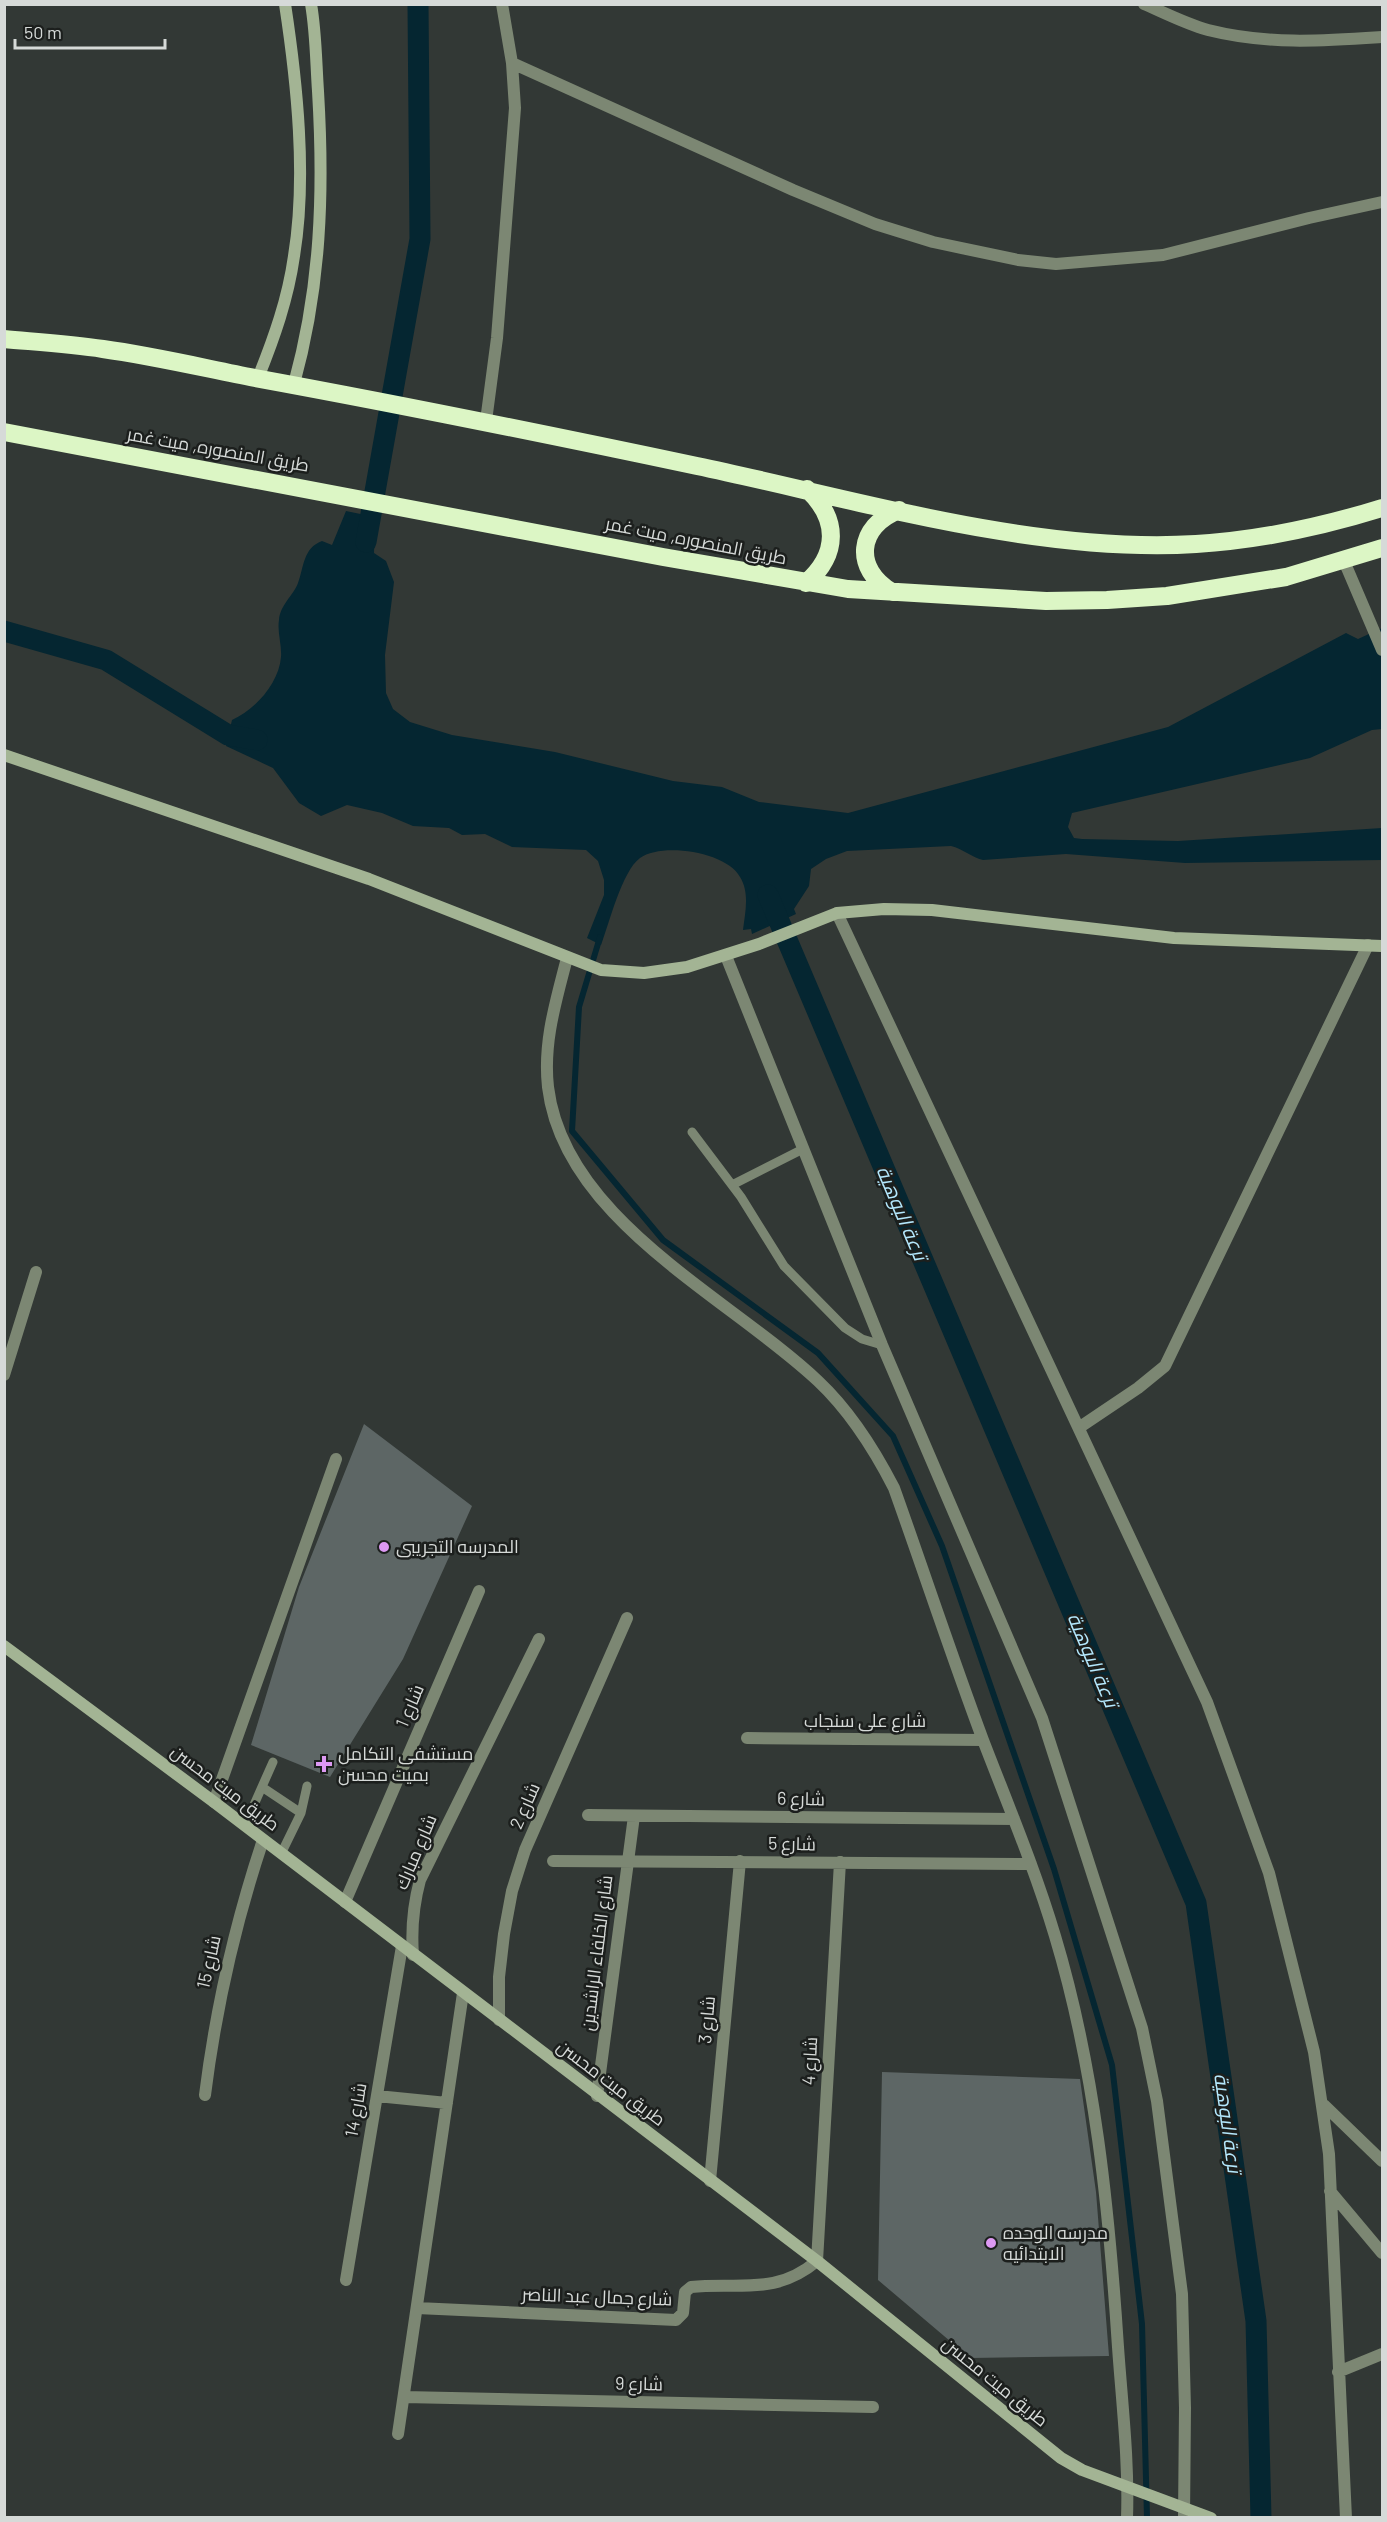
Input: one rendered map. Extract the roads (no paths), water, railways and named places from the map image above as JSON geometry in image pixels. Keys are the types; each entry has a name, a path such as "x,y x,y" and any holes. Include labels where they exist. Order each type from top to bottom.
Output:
{"highway":[{"path":"4,339 102,349 316,388 486,421 899,510 1063,538 1128,544 1194,544 1260,537 1327,525 1383,508"},
{"name":"طريق المنصوره, ميت غمر","path":"4,432 806,583 892,592 1047,601 1167,596 1286,576 1383,548"},
{"path":"806,583 826,559 831,528 823,507 807,489"},
{"path":"892,592 880,585 871,575 866,562 865,549 868,535 876,524 886,515 899,510"}],"main road":[{"path":"258,378 276,333 287,294 299,215 295,97 285,4"},
{"path":"294,384 307,338 319,256 321,166 311,4"},
{"path":"4,755 369,879 601,970 663,972 726,956 837,913 884,909 932,910 1174,938 1383,946"},
{"name":"طريق ميت محسن","path":"4,1646 245,1825 597,2096 817,2261 1060,2458 1171,2504 1184,2513 1208,2516"}],"street":[{"path":"486,421 511,183 515,108 512,63 502,4"},
{"path":"1144,4 1207,30 1269,40 1302,43 1383,37"},
{"path":"512,63 793,190 876,224 933,242 1018,260 1056,264 1163,255 1383,202"},
{"path":"1344,561 1383,650"},
{"path":"837,913 1208,1702 1269,1873 1314,2052 1324,2105 1329,2154 1346,2517"},
{"path":"1080,1427 1151,1379 1170,1356 1368,945"},
{"path":"726,956 882,1345 1042,1718 1142,2028 1157,2101 1182,2294 1185,2408 1184,2513"},
{"path":"567,958 550,1023 547,1052 548,1087 554,1118 569,1155 585,1181 615,1216 804,1368 837,1401 875,1450 894,1488 983,1740 1031,1864 1055,1937 1081,2043 1102,2162 1128,2488 1128,2517"},
{"path":"4,1375 36,1272"},
{"path":"214,1802 336,1459"},
{"name":"شارع 1","path":"345,1902 479,1591"},
{"name":"شارع 2","path":"500,2020 499,1977 512,1891 525,1850 627,1618"},
{"name":"شارع مبارك","path":"413,1955 411,1929 413,1904 420,1880 539,1639"},
{"name":"شارع على سنجاب","path":"747,1738 983,1740"},
{"name":"شارع 6","path":"588,1815 1014,1819"},
{"name":"شارع الخلفاء الراشدين","path":"597,2096 634,1816"},
{"name":"شارع 15","path":"205,2095 213,2030 225,1966 242,1902 263,1840"},
{"name":"شارع 5","path":"553,1861 1031,1864"},
{"name":"شارع 3","path":"710,2181 740,1862"},
{"name":"شارع 4","path":"817,2261 840,1862"},
{"name":"شارع 14","path":"346,2280 402,1946"},
{"path":"398,2434 463,1993"},
{"path":"377,2096 447,2103"},
{"path":"1324,2105 1383,2161"},
{"path":"1330,2191 1383,2253"},
{"name":"شارع جمال عبد الناصر","path":"417,2308 676,2320 683,2313 685,2292 688,2288 766,2286 793,2278 817,2261"},
{"path":"1338,2372 1383,2354"},
{"name":"شارع 9","path":"404,2397 873,2408"}],"lane":[{"path":"692,1132 732,1185 775,1256 845,1328 862,1339 882,1345"},
{"path":"732,1185 804,1149"},
{"path":"245,1825 273,1762"},
{"path":"281,1854 301,1814 307,1786"},
{"path":"262,1787 301,1814"}],"water":[{"path":"346,511 375,517 374,553 386,561 394,582 385,655 386,693 393,709 410,722 452,735 555,752 673,781 722,787 759,802 848,813 1168,727 1346,633 1358,639 1382,628 1382,729 1372,730 1310,758 1072,813 1068,827 1074,838 1178,841 1382,828 1382,860 1185,863 1066,854 983,860 951,846 847,851 826,859 811,869 809,886 794,909 796,914 752,934 751,929 743,930 745,890 740,877 733,868 722,861 693,852 663,851 650,853 640,858 627,874 601,945 587,938 604,895 604,880 598,861 586,850 512,847 485,834 462,835 449,828 413,826 382,813 347,805 321,816 299,803 273,768 226,746 232,720 257,703 276,676 281,657 280,615 298,583 308,553 311,548 322,541 332,545"}],"waterway":[{"path":"366,542 420,239 418,4"},
{"path":"4,631 106,660 228,735 257,740"},
{"name":"ترعة البوهية","path":"768,895 1196,1903 1256,2321 1261,2518"},
{"path":"600,937 579,1007 572,1131 663,1240 818,1353 893,1436 942,1546 1054,1869 1112,2065 1142,2324 1147,2518"}],"place":[{"name":"المدرسه التجريبى","path":"384,1547"},
{"name":"مستشفى التكامل بميت محسن","path":"324,1764"},
{"name":"مدرسه الوحده الابتدائيه","path":"991,2243"}]}
